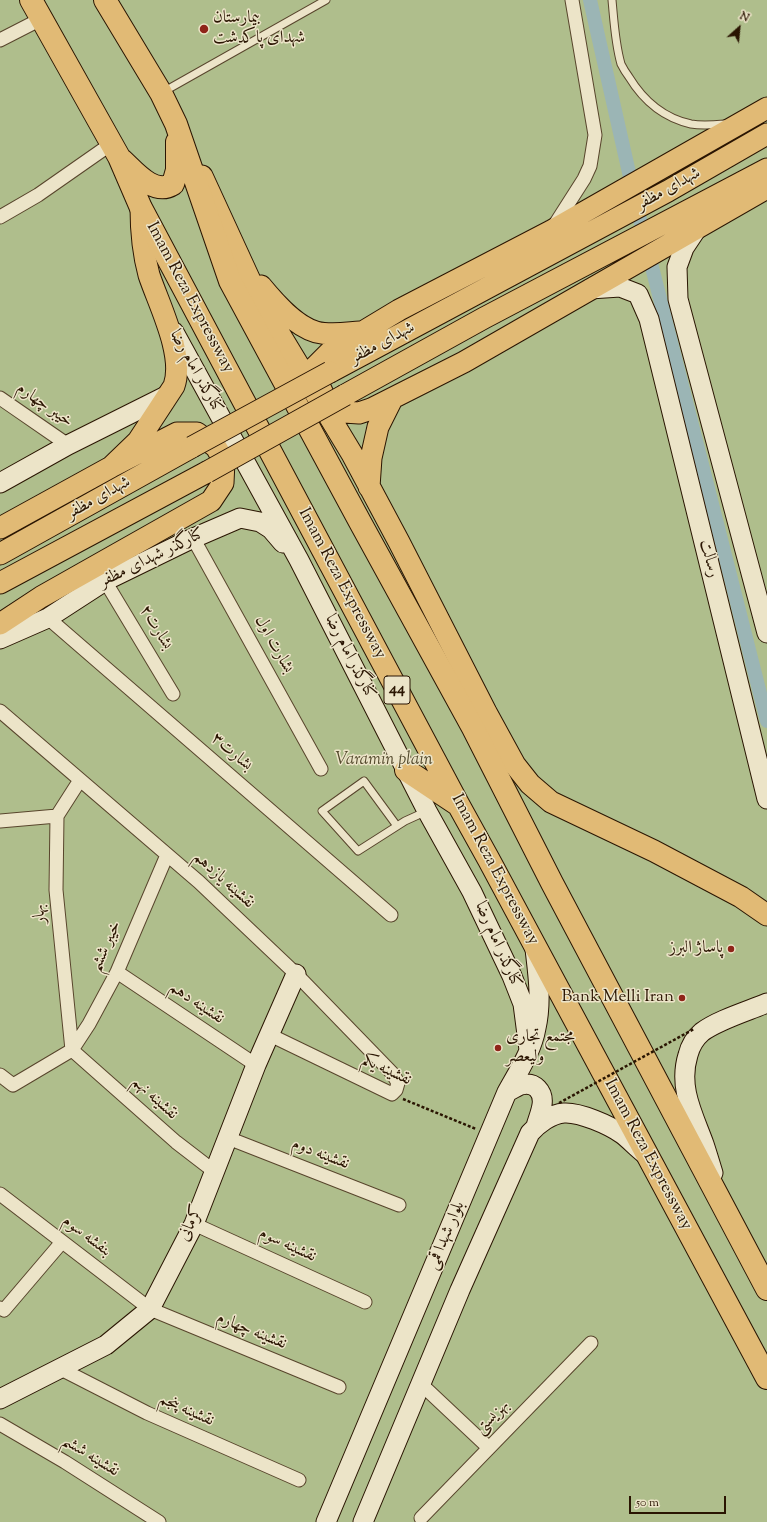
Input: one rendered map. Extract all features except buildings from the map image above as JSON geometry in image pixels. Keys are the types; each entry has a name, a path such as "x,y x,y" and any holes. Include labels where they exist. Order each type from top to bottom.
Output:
{"highway":[{"path":"105,0 161,93 176,124 230,281 363,529 473,728 552,883 767,1289"},
{"name":"Imam Reza Expressway","path":"36,9 115,150 141,208 458,804 767,1378"},
{"path":"115,150 147,181 158,187 169,187 173,184 178,153 176,124"},
{"path":"406,770 458,804"}],"main road":[{"path":"767,108 551,231 399,310 331,351 315,367 317,381 325,398 344,412 359,413 392,399 464,362 767,188"},
{"path":"176,124 204,180 259,300 352,454 486,712 516,765 530,784 551,802 661,854 741,897 767,915"},
{"name":"شهدای مظفر","path":"0,554 330,372 668,191 767,134"},
{"name":"شهدای مظفر","path":"0,584 208,472 484,318 767,169"},
{"path":"111,467 138,442 174,386 177,377 175,357 165,317 149,274 142,238 141,208"},
{"path":"690,232 677,266 678,299 767,633"},
{"path":"242,261 269,297 294,321 316,332 338,334 363,332"},
{"name":"رسالت","path":"590,289 620,287 638,294 649,319 767,799"},
{"name":"کنارگذر امام رضا","path":"165,317 299,560 406,770 472,892 512,976 522,1004 529,1050"},
{"path":"0,482 68,445 168,395"},
{"path":"369,488 371,458 378,427 392,399"},
{"path":"0,528 111,467 177,433 197,433 216,447 224,460 223,483 211,501 41,596 0,624"},
{"name":"کنارگذر شهدای مظفر","path":"0,639 48,618 105,581 193,538 240,518 260,522 271,529 299,560"},
{"name":"بلوار شهدا قمی","path":"326,1522 507,1092 529,1050 536,1029 539,1001 535,945"},
{"name":"کرمانی","path":"0,1399 106,1345 150,1309 194,1224 256,1065 296,974"},
{"path":"721,1201 704,1144 687,1101 684,1082 684,1065 690,1046 702,1032 716,1024 767,1003"},
{"path":"507,1092 522,1085 535,1086 539,1090 542,1096 542,1106 536,1126"},
{"name":"بلوار شهدا قمی","path":"363,1522 460,1290 530,1133 536,1126 552,1116 564,1113 605,1124 622,1134 649,1157"}],"street":[{"path":"551,231 584,179 590,166 595,135 572,0"},
{"path":"0,40 36,9"},
{"path":"0,217 115,150"},
{"name":"خیبر چهارم","path":"0,398 68,445"},
{"name":"بشارت اول","path":"193,538 321,769"},
{"name":"بشارت۲","path":"105,581 173,694"},
{"name":"بشارت۳","path":"48,618 390,915"},
{"name":"نقشینه یازدهم","path":"0,711 198,882 296,974 393,1074 398,1083 396,1090 392,1094"},
{"path":"0,821 57,816 80,780"},
{"name":"بهار","path":"57,816 56,890 72,1050"},
{"name":"خیبر ششم","path":"72,1050 89,1024 117,972 167,855"},
{"name":"نقشینه دهم","path":"117,972 256,1065"},
{"name":"نقشینه یکم","path":"270,1035 392,1094"},
{"path":"0,1075 13,1085 72,1050"},
{"name":"نقشینه نهم","path":"72,1050 176,1142 214,1172"},
{"name":"نقشینه دوم","path":"228,1138 399,1205"},
{"name":"بنفشه سوم","path":"0,1194 150,1309"},
{"name":"نقشینه سوم","path":"194,1224 365,1302"},
{"path":"0,1308 4,1310 62,1242"},
{"name":"نقشینه چهارم","path":"150,1309 339,1387"},
{"name":"بهزیستی","path":"421,1518 591,1343"},
{"name":"نقشینه پنجم","path":"61,1369 147,1413 299,1480"},
{"path":"421,1384 489,1448"},
{"name":"نقشینه ششم","path":"0,1424 65,1462 160,1522"}],"lane":[{"path":"161,93 326,0"},
{"path":"612,0 616,37 622,65 637,90 652,106 672,117 690,124 726,124 748,119"},
{"path":"397,826 364,781 322,811 358,851 397,826 427,810"}],"path":[{"path":"559,1103 694,1029"},
{"name":"نقشینه یکم","path":"392,1094 490,1134"}],"green space":[{"name":"Varamin plain","path":"0,0 767,0 767,1522 0,1522"}],"waterway":[{"path":"590,0 637,208 767,721"}],"place":[{"name":"بیمارستان شهدای پاکدشت","path":"204,29"},
{"name":"پاساژ البرز","path":"731,949"},
{"name":"Bank Melli Iran","path":"682,998"},
{"name":"مجتمع تجاری ولیعصر","path":"498,1048"}]}
